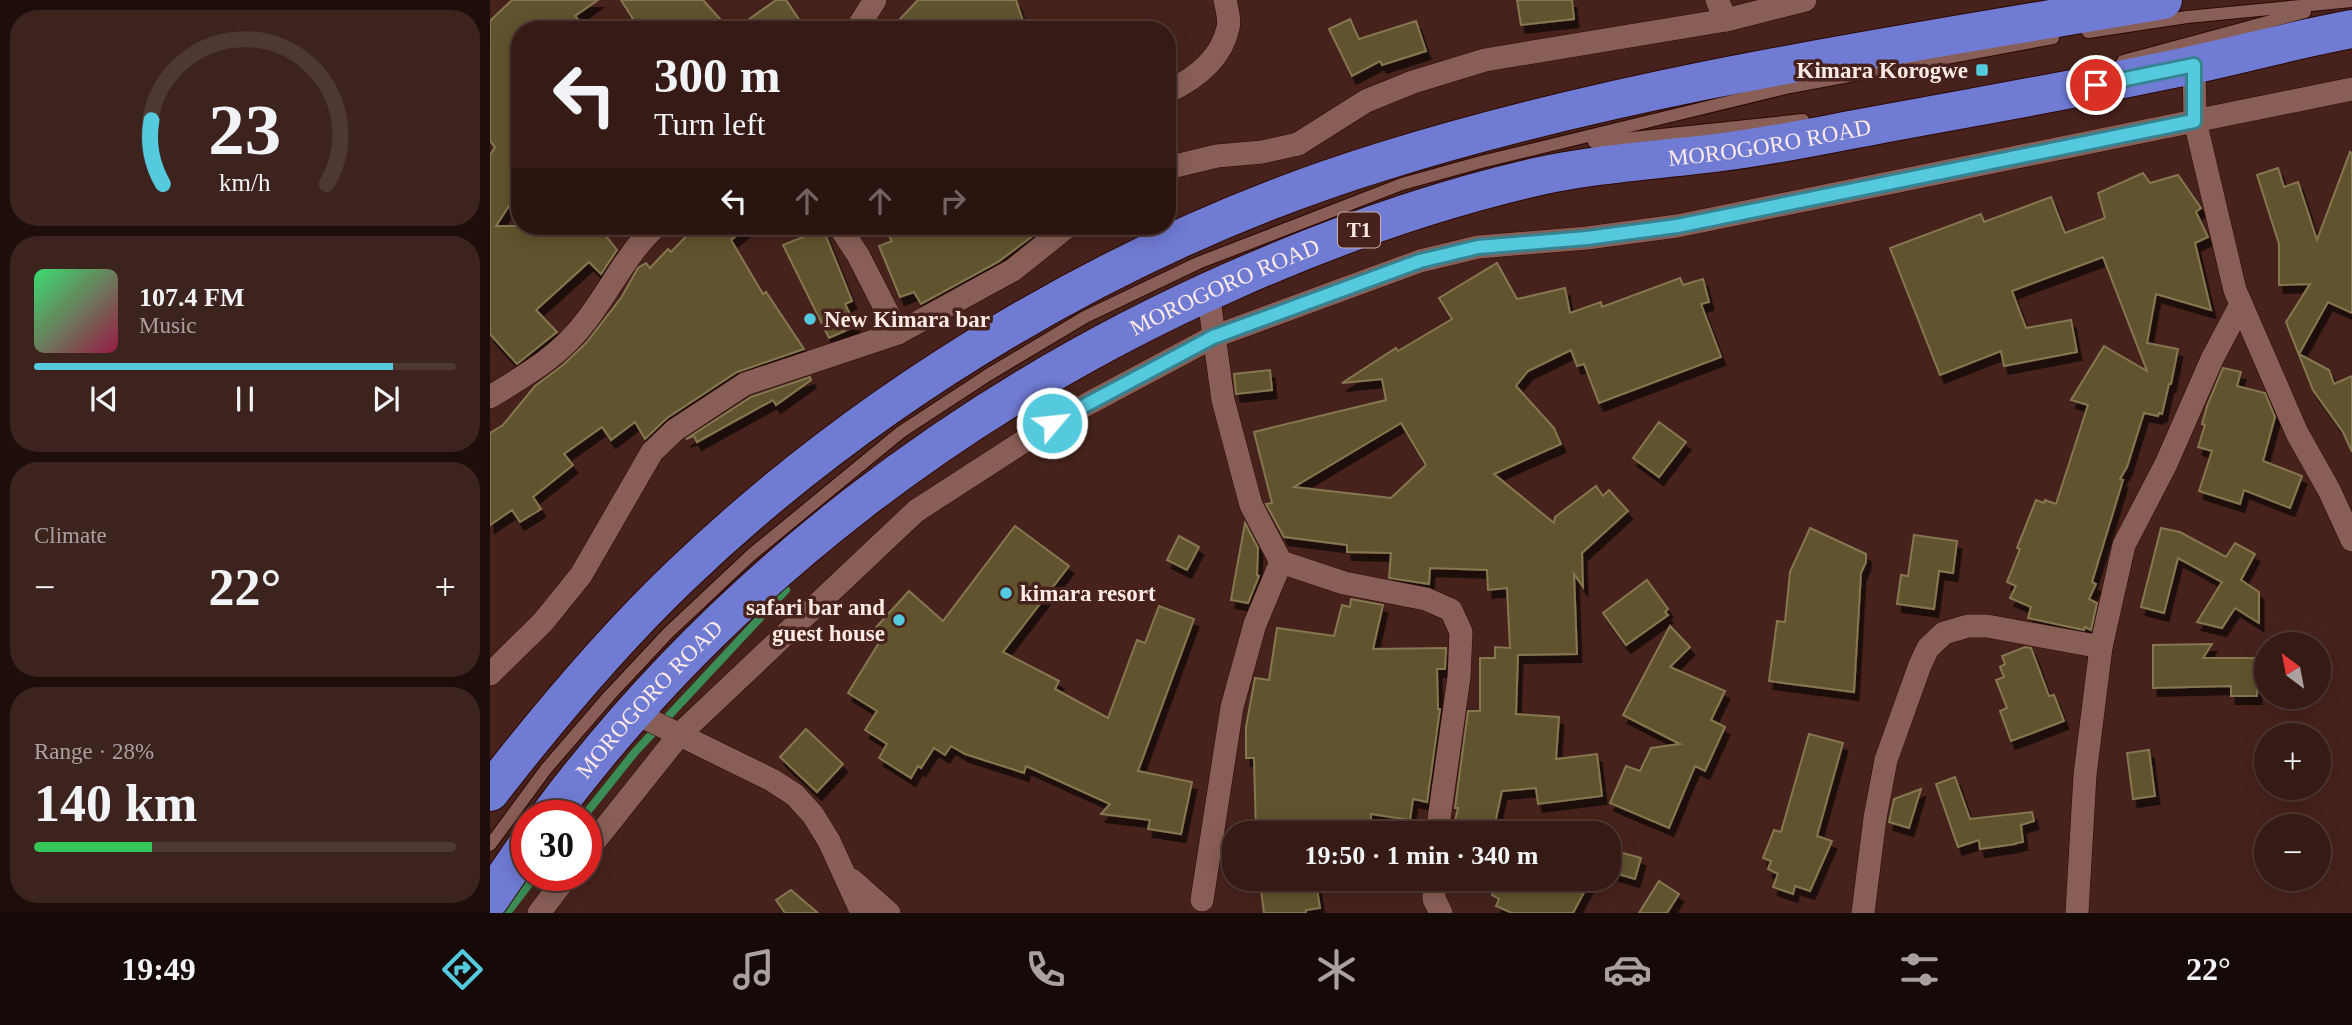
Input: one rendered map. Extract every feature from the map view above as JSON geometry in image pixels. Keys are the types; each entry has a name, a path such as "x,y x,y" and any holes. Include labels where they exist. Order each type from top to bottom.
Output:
{"highway":[{"name":"T1","path":"490,792 547,719 615,643 679,577 746,515 840,441 992,338 1082,286 1172,242 1278,197 1381,161 1514,124 1738,73 2163,0"},
{"name":"MOROGORO ROAD","path":"559,800 621,704 800,550 887,481 962,427 1052,371 1136,324 1306,248 1471,193 1544,175 1774,144 2194,65 2348,11"},
{"path":"490,899 511,868"}],"street":[{"path":"862,21 875,0"},
{"path":"1176,87 1204,70 1221,48 1229,26 1226,0"},
{"path":"1176,166 1217,156 1262,152 1298,144 1366,101 1413,82 1485,60 1721,10 1805,0"},
{"path":"2194,65 2194,121 2235,290 2297,433 2329,490 2352,540"},
{"path":"602,832 680,734 916,511 1052,423 1213,337 1420,261 1478,247 1587,238 1677,226 2352,89"},
{"path":"490,397 540,367 571,339 586,322 646,235"},
{"path":"845,235 898,333"},
{"path":"1039,249 1044,235"},
{"path":"490,674 543,622 581,575 652,452 675,430 745,384 898,333 1013,270 1057,235"},
{"path":"1208,292 1223,400 1251,505 1281,562 1344,583 1426,599 1451,610 1461,632 1459,677 1439,821"},
{"path":"2077,913 2085,775 2101,647 2124,545 2166,464 2212,359 2241,304"},
{"path":"1202,900 1232,707 1255,624 1281,562"},
{"path":"1863,913 1875,818 1886,760 1920,665 1934,641 1950,630 1987,626 2101,647"},
{"path":"621,704 772,780 795,795 813,815 829,841 862,913"},
{"path":"844,873 889,913"},
{"path":"539,913 556,891"},
{"path":"1434,891 1434,899 1441,913"}],"lane":[{"path":"2107,65 2348,11"},
{"name":"MOROGORO ROAD","path":"490,845 546,769 621,704 668,632 751,555 901,432 988,375 1085,317 1198,262 1402,184 1481,162 1790,87 2071,35 2187,18 2348,11"},
{"name":"MOROGORO ROAD","path":"1550,146 1812,119"}],"building":[{"path":"512,0 598,0 575,16 579,21 511,21 511,203 496,226 511,226 511,235 605,235 617,250 601,274 589,262 536,310 557,332 517,364 490,334 490,155 495,147 490,141 490,21"},
{"path":"621,0 703,0 722,21 634,21"},
{"path":"776,0 786,0 800,21 747,21"},
{"path":"918,0 1016,0 1023,21 900,21"},
{"path":"1517,0 1572,0 1574,19 1521,25"},
{"path":"1350,19 1359,39 1416,21 1426,51 1382,65 1380,61 1352,76 1329,29"},
{"path":"2350,152 2352,313 2328,302 2299,354 2329,370 2334,384 2352,376 2352,452 2343,432 2313,390 2286,322 2310,284 2279,285 2279,244 2257,175 2278,168 2284,187 2298,182 2317,240"},
{"path":"2143,173 2150,183 2178,175 2201,208 2196,212 2208,237 2195,243 2211,310 2156,294 2147,343 2178,349 2171,384 2162,414 2159,413 2158,416 2144,413 2127,467 2120,479 2123,480 2092,582 2096,584 2089,599 2097,603 2091,630 2085,627 2084,630 2028,618 2031,607 2010,598 2016,586 2007,582 2036,500 2056,504 2088,405 2071,400 2104,346 2147,371 2103,257 2012,291 2026,328 2071,320 2077,352 2004,366 2001,351 1940,375 1890,248 1981,214 1984,222 2051,197 2065,233 2105,218 2098,193"},
{"path":"687,235 737,235 731,240 763,294 766,292 804,349 737,372 667,418 645,439 635,422 611,440 602,427 564,454 573,465 533,497 541,509 520,522 512,510 490,525 490,433 503,425 535,386 586,343 621,298 638,268 646,263 650,268 668,249 671,252"},
{"path":"808,235 825,235 852,301 845,304 856,326 829,338 783,245"},
{"path":"888,235 1034,235 998,262 921,304 914,292 900,297 879,246 892,241"},
{"path":"1497,263 1517,299 1565,288 1570,313 1601,302 1602,307 1680,278 1683,285 1703,279 1709,302 1701,304 1721,357 1599,403 1584,364 1577,366 1571,350 1528,371 1516,386 1554,428 1561,444 1494,474 1554,523 1555,517 1596,486 1603,496 1609,490 1628,511 1582,553 1583,587 1574,574 1577,654 1518,655 1516,714 1559,717 1556,759 1597,754 1602,796 1538,804 1536,788 1502,791 1496,821 1455,821 1458,808 1455,808 1468,711 1480,711 1480,658 1495,658 1495,647 1510,648 1507,588 1488,590 1487,570 1430,568 1429,584 1389,578 1391,553 1347,552 1347,545 1284,537 1266,504 1272,503 1254,432 1386,400 1382,379 1342,383 1396,348 1398,351 1452,319 1439,298","holes":["1401,423 1426,465 1391,498 1294,487"]},
{"path":"2223,368 2241,372 2237,386 2265,393 2275,417 2263,461 2302,476 2290,508 2244,490 2240,504 2199,491 2212,451 2198,447 2205,425 2202,424"},
{"path":"1270,370 1272,390 1236,394 1234,374"},
{"path":"810,377 811,380 776,405 773,400 697,442 694,436 686,439 751,397"},
{"path":"1659,422 1686,442 1659,477 1633,458"},
{"path":"1245,523 1258,548 1259,576 1248,603 1231,600"},
{"path":"1015,526 1069,566 1003,652 1059,681 1055,689 1108,718 1137,640 1145,643 1159,606 1194,619 1138,771 1192,782 1181,834 1148,829 1150,820 1101,814 1110,804 1026,766 1024,773 965,754 951,746 945,755 934,748 911,778 879,758 887,744 865,730 877,711 848,693 880,641 871,633 909,591 943,621"},
{"path":"1810,528 1866,554 1861,573 1854,692 1769,681 1777,621 1785,622 1790,572"},
{"path":"2161,528 2180,532 2226,557 2235,543 2255,554 2241,580 2259,592 2259,623 2235,608 2222,628 2197,622 2222,582 2178,558 2164,613 2141,607"},
{"path":"1914,535 1957,541 1953,573 1939,571 1934,609 1897,604 1901,575 1908,576"},
{"path":"1179,536 1199,547 1187,570 1167,560"},
{"path":"1647,580 1668,609 1665,612 1668,615 1626,645 1603,613"},
{"path":"1351,599 1383,605 1373,649 1446,648 1445,669 1437,669 1440,709 1427,802 1413,799 1410,820 1371,814 1371,821 1256,821 1254,758 1246,758 1246,727 1255,678 1269,680 1277,628 1334,636 1342,605 1350,607"},
{"path":"1670,626 1690,647 1670,667 1725,691 1711,720 1725,727 1705,771 1695,766 1669,828 1610,803 1626,766 1640,771 1651,748 1680,744 1623,715"},
{"path":"2212,644 2203,658 2254,658 2254,696 2231,696 2231,686 2153,688 2153,645"},
{"path":"2025,647 2031,648 2049,696 2054,695 2064,721 2011,741 2000,711 2007,708 1996,680 2004,677 2000,667 2005,664 2002,656"},
{"path":"806,729 843,764 817,792 780,757"},
{"path":"1809,734 1843,743 1817,836 1832,841 1810,891 1795,886 1793,894 1773,887 1778,874 1768,869 1771,861 1763,858 1774,830 1781,832"},
{"path":"2149,750 2155,796 2133,799 2127,753"},
{"path":"1955,777 1970,819 2032,812 2034,821 2021,825 2023,842 1980,849 1979,840 1958,847 1936,784"},
{"path":"1921,789 1909,828 1889,822 1894,799"},
{"path":"1621,853 1641,858 1635,879 1621,875"},
{"path":"1659,881 1679,894 1667,913 1639,913"},
{"path":"791,890 818,913 785,913 776,900"},
{"path":"1261,891 1317,891 1320,908 1306,910 1306,913 1264,913"},
{"path":"1494,891 1585,891 1573,913 1512,913 1496,906 1499,899 1492,895"}],"waterway":[{"path":"597,800 635,752 786,590"},
{"path":"507,913 524,891"}],"place":[{"name":"Kimara Korogwe","path":"1982,70"},
{"name":"New Kimara bar","path":"810,319"},
{"name":"kimara resort","path":"1006,593"},
{"name":"safari bar and guest house","path":"899,620"}],"route":[{"path":"1052,423 1213,337 1420,261 1478,247 1587,238 1677,226 2194,121 2194,65 2096,85"}]}
